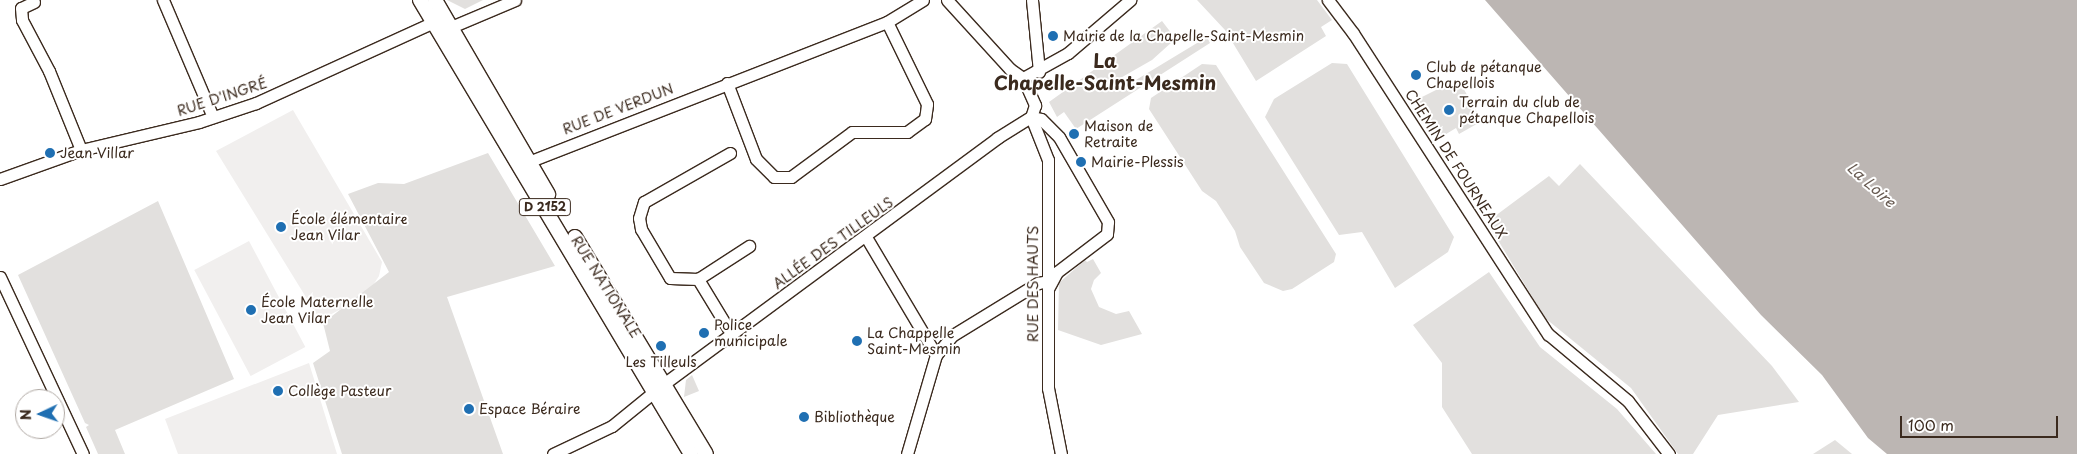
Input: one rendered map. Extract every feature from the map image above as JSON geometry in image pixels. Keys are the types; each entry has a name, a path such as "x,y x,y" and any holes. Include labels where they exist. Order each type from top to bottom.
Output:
{"main road":[{"name":"D 2152","path":"420,0 441,25"},
{"name":"D 2152","path":"434,0 441,25"},
{"name":"RUE NATIONALE","path":"441,25 524,163 665,383 706,454"},
{"name":"RUE NATIONALE","path":"524,163 653,393 691,454"}],"street":[{"path":"163,0 214,117"},
{"name":"RUE D'INGRÉ","path":"0,179 81,150 214,117 286,90 441,25 515,0"},
{"name":"RUE DE VERDUN","path":"524,163 888,22 923,0"},
{"path":"946,0 1010,69 1022,78 1039,72 1068,54 1130,0"},
{"path":"1032,0 1039,72"},
{"name":"CHEMIN DE FOURNEAUX","path":"1328,0 1353,33 1548,334 1628,401 1669,454"},
{"path":"34,2 21,8 22,20 49,72 81,150"},
{"path":"728,83 756,159 774,177 792,177 852,132 907,132 924,119 927,104 888,22"},
{"name":"RUE DES HAUTS","path":"1022,78 1035,105 1031,117 1048,160 1048,388 1062,454"},
{"path":"907,454 936,355 953,335 1038,283 1049,284 1057,272 1107,234 1108,222 1059,137 1041,119 1031,117"},
{"name":"ALLÉE DES TILLEULS","path":"553,454 612,426 665,383 866,237 997,138 1031,117"},
{"path":"730,152 644,202 639,218 641,229 670,278 698,279 749,246"},
{"path":"866,237 936,355"},
{"path":"1049,256 1057,262 1070,261"},
{"path":"0,277 83,454"},
{"path":"698,279 732,335"}],"shaded area":[{"path":"447,0 483,0 465,9"},
{"path":"1197,0 1317,0 1332,20 1321,27 1326,36 1256,81 1225,30"},
{"path":"1162,21 1172,34 1172,42 1152,60 1110,84 1116,92 1207,37 1210,43 1076,129 1064,112 1057,117 1049,102"},
{"path":"1332,63 1347,64 1454,237 1448,252 1395,288 1362,232 1339,235 1265,117 1274,99"},
{"path":"1202,64 1216,65 1336,254 1334,262 1292,289 1283,291 1264,283 1240,247 1235,231 1216,201 1202,191 1149,109 1151,98"},
{"name":"Terrain du club de pétanque Chapellois","path":"1458,79 1482,121 1459,134 1456,128 1438,139 1416,100"},
{"path":"293,110 382,262 379,276 366,296 320,320 216,151"},
{"path":"488,153 555,266 447,297 503,454 342,454 313,363 330,351 323,323 389,272 348,194 378,183 404,184"},
{"path":"1580,164 1772,366 1799,402 1718,415 1693,454 1678,454 1631,388 1545,318 1487,222 1549,176 1559,186"},
{"path":"158,201 234,379 115,430 125,454 98,454 86,427 89,425 85,423 18,275"},
{"name":"École Maternelle Jean Vilar","path":"249,241 305,347 251,376 194,270"},
{"path":"1093,259 1101,273 1094,280 1091,289 1099,307 1116,314 1129,311 1142,334 1101,345 1058,330 1059,283 1085,260 1087,262"},
{"path":"1489,272 1540,347 1617,409 1656,454 1472,454 1442,407 1442,363 1413,325"},
{"name":"Collège Pasteur","path":"309,363 337,454 178,454 165,419"},
{"path":"692,375 699,391 684,397 686,380"},
{"path":"1835,440 1852,454 1813,454"}],"water":[{"name":"La Loire","path":"1485,0 2077,0 2077,454 1887,454 1868,438 1822,375 1761,315"}],"place":[{"name":"Mairie de la Chapelle-Saint-Mesmin","path":"1053,36"},
{"name":"Club de pétanque Chapellois","path":"1416,75"},
{"name":"Terrain du club de pétanque Chapellois","path":"1449,110"},
{"name":"Maison de Retraite","path":"1074,134"},
{"name":"Jean Villar","path":"50,153"},
{"name":"Mairie-Plessis","path":"1081,162"},
{"name":"École élémentaire Jean Vilar","path":"281,227"},
{"name":"École Maternelle Jean Vilar","path":"251,310"},
{"name":"Police municipale","path":"704,333"},
{"name":"La Chappelle Saint-Mesmin","path":"857,341"},
{"name":"Les Tilleuls","path":"661,346"},
{"name":"Collège Pasteur","path":"278,391"},
{"name":"Espace Béraire","path":"469,409"},
{"name":"Bibliothèque","path":"804,417"}],"district":[{"name":"La Chapelle-Saint-Mesmin","path":"1105,72"}]}
